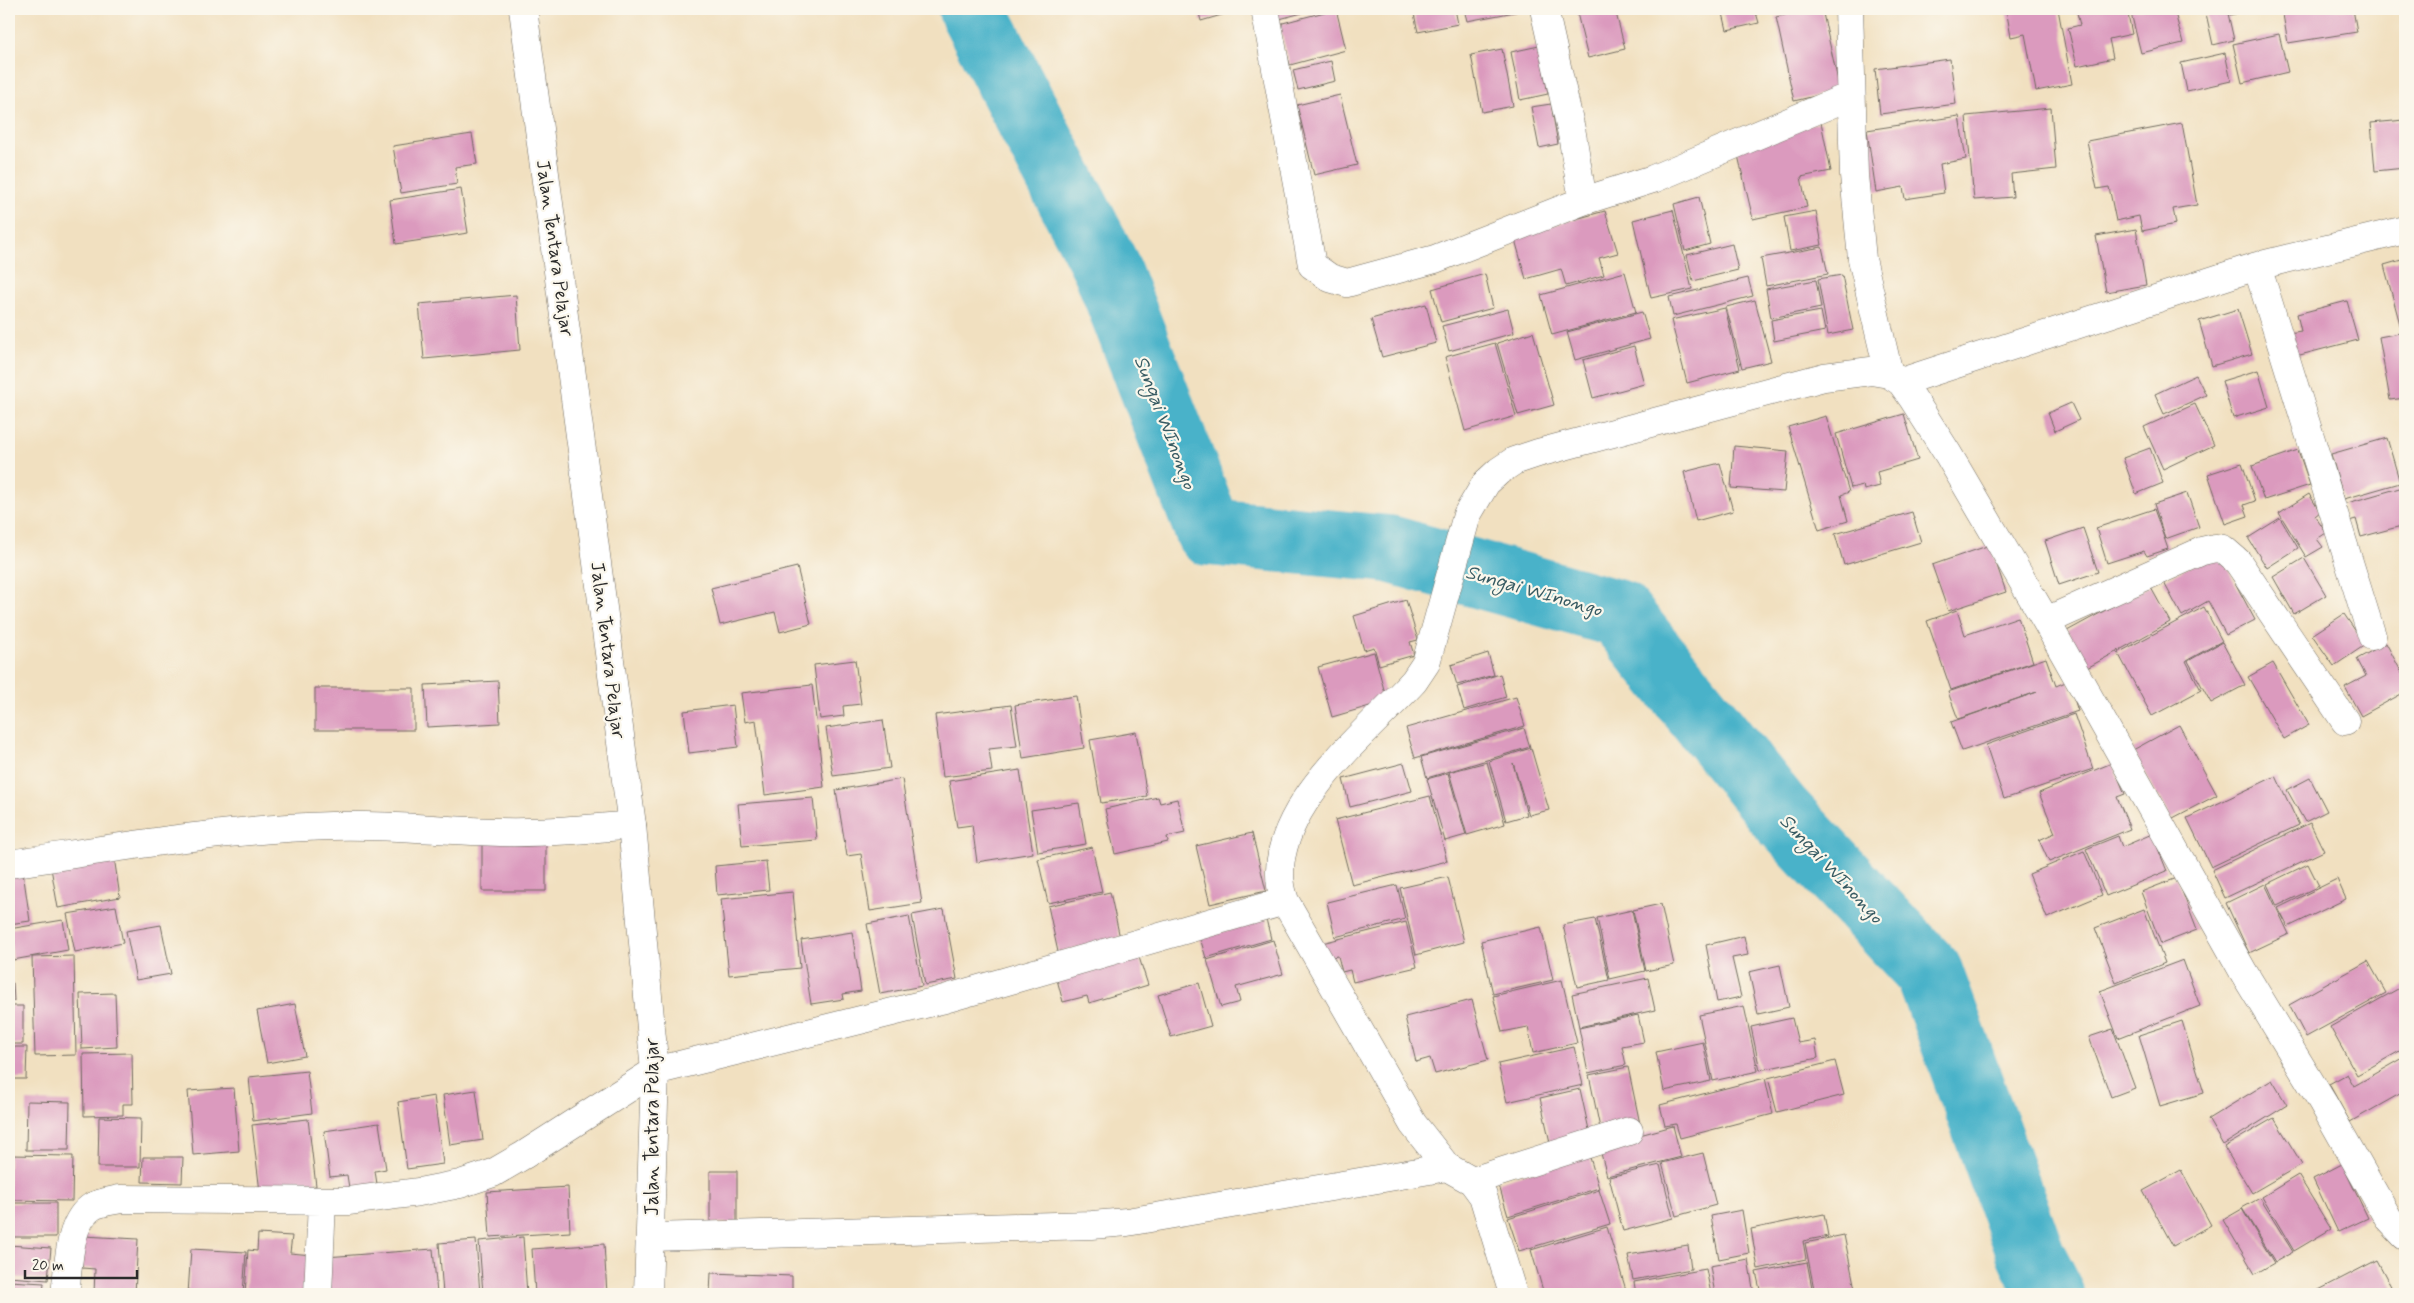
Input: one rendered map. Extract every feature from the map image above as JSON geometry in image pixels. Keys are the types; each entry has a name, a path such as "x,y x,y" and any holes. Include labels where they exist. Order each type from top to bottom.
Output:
{"street":[{"name":"Jalan Tentara Pelajar","path":"523,9 632,825 655,1071 648,1294"},
{"path":"1265,9 1312,265 1330,278 1346,283 1435,259 1583,201 1653,179 1850,96"},
{"path":"1544,9 1572,134 1583,201"},
{"path":"1849,9 1850,96 1854,175 1862,259 1895,378 1948,454 2046,621 2244,974 2323,1103 2388,1218 2405,1236"},
{"path":"1513,1294 1483,1196 1472,1181 1447,1167 1413,1124 1285,901 1282,892 1280,870 1282,852 1298,813 1324,776 1414,681 1426,663 1468,515 1486,483 1514,461 1538,453 1824,377 1871,371 1895,378 2257,266 2405,230"},
{"path":"2257,266 2372,636"},
{"path":"2046,621 2185,557 2216,548 2223,548 2238,562 2345,720"},
{"path":"9,864 138,845 328,826 381,825 500,832 544,832 632,825"},
{"path":"65,1294 73,1239 84,1214 94,1206 120,1199 322,1202 419,1192 460,1184 493,1173 565,1130 655,1071 941,1000 1285,901"},
{"path":"1472,1181 1629,1131"},
{"path":"651,1236 1092,1225 1127,1222 1447,1167"},
{"path":"318,1294 322,1202"}],"building":[{"path":"1198,9 1242,9 1201,21"},
{"path":"1269,9 1301,9 1302,13 1272,21"},
{"path":"1336,9 1346,50 1290,65 1279,24"},
{"path":"1413,9 1455,9 1458,24 1418,32"},
{"path":"1464,9 1519,9 1520,11 1467,21"},
{"path":"1576,9 1615,9 1625,49 1588,58"},
{"path":"1722,9 1755,9 1759,23 1727,30"},
{"path":"1810,9 1822,9 1840,90 1794,101 1776,17"},
{"path":"2006,9 2058,9 2072,84 2036,91 2025,34 2011,37"},
{"path":"2076,9 2127,9 2132,34 2109,39 2113,58 2077,66 2068,28 2080,25"},
{"path":"2130,9 2174,9 2183,43 2141,53"},
{"path":"2205,9 2227,9 2234,40 2213,45"},
{"path":"2229,9 2252,9 2252,10 2230,15"},
{"path":"2282,9 2353,9 2357,32 2288,43"},
{"path":"2279,34 2288,72 2242,83 2233,44"},
{"path":"1539,46 1548,94 1520,100 1511,52"},
{"path":"1502,49 1513,106 1482,112 1471,55"},
{"path":"2225,53 2231,81 2187,91 2181,63"},
{"path":"1950,59 1956,104 1880,114 1875,69"},
{"path":"1331,61 1335,81 1298,90 1293,70"},
{"path":"1340,95 1357,165 1314,175 1297,105"},
{"path":"1551,104 1558,144 1539,148 1531,107"},
{"path":"2051,108 2056,169 2011,174 2013,197 1974,200 1966,116"},
{"path":"1959,116 1966,159 1940,164 1944,193 1905,199 1903,187 1876,192 1867,130"},
{"path":"2405,120 2405,168 2375,171 2371,123"},
{"path":"1821,122 1831,171 1801,177 1807,207 1753,219 1736,147"},
{"path":"2182,123 2197,205 2173,209 2176,224 2142,231 2139,216 2116,221 2109,187 2097,189 2087,141"},
{"path":"472,134 477,164 455,167 457,184 401,193 393,146"},
{"path":"461,189 468,233 396,244 390,200"},
{"path":"1699,197 1710,244 1685,251 1674,204"},
{"path":"1673,210 1692,289 1651,298 1633,220"},
{"path":"1605,211 1618,253 1599,258 1604,275 1566,286 1561,269 1526,279 1514,236"},
{"path":"1816,211 1822,245 1790,251 1784,217"},
{"path":"2136,229 2146,285 2106,292 2096,236"},
{"path":"1732,244 1738,270 1693,281 1687,255"},
{"path":"1822,247 1828,274 1766,286 1761,258"},
{"path":"2405,259 2405,327 2401,328 2384,265"},
{"path":"1625,272 1636,312 1552,335 1541,295"},
{"path":"1485,274 1493,308 1441,322 1432,289"},
{"path":"1842,275 1853,330 1828,335 1818,279"},
{"path":"1748,278 1753,296 1673,316 1669,297"},
{"path":"1816,280 1821,308 1771,318 1766,289"},
{"path":"516,295 520,350 424,359 419,304"},
{"path":"1755,300 1771,361 1742,368 1726,307"},
{"path":"2347,301 2358,340 2296,356 2289,333 2301,331 2297,314"},
{"path":"1426,304 1436,343 1382,357 1371,319"},
{"path":"1725,308 1740,369 1687,383 1671,320"},
{"path":"1508,309 1514,333 1449,351 1442,326"},
{"path":"2238,309 2252,354 2212,366 2199,321"},
{"path":"1821,311 1825,331 1774,341 1771,320"},
{"path":"1642,312 1650,339 1575,360 1567,332"},
{"path":"1533,332 1554,405 1518,415 1497,343"},
{"path":"2405,332 2405,398 2390,400 2379,337"},
{"path":"1495,343 1516,416 1465,431 1445,357"},
{"path":"1634,346 1644,384 1593,398 1583,360"},
{"path":"2258,370 2269,407 2233,418 2222,381"},
{"path":"2196,375 2206,395 2164,414 2155,394"},
{"path":"2071,403 2079,420 2055,431 2048,413"},
{"path":"2195,404 2214,445 2163,469 2144,427"},
{"path":"1904,414 1918,460 1877,472 1880,486 1864,490 1863,485 1851,488 1836,434"},
{"path":"1826,416 1849,492 1841,495 1848,521 1819,530 1788,427"},
{"path":"2387,438 2400,483 2344,499 2331,454"},
{"path":"1734,446 1788,451 1784,492 1731,488"},
{"path":"2150,448 2163,483 2136,494 2123,458"},
{"path":"2298,450 2310,485 2264,500 2252,466"},
{"path":"1720,463 1733,511 1696,521 1684,472"},
{"path":"2242,463 2255,501 2244,505 2248,516 2225,524 2208,474"},
{"path":"2403,487 2405,495 2405,525 2361,537 2356,519 2349,521 2344,504"},
{"path":"2187,493 2199,527 2165,539 2154,504"},
{"path":"2309,494 2320,512 2315,516 2326,533 2317,539 2323,547 2306,557 2279,513"},
{"path":"2154,509 2168,549 2147,556 2144,551 2107,563 2096,528"},
{"path":"1912,512 1921,542 1844,565 1835,534"},
{"path":"2280,518 2298,548 2267,568 2248,538"},
{"path":"2083,528 2098,572 2059,585 2045,541"},
{"path":"1990,545 2006,592 1948,611 1932,565"},
{"path":"2218,551 2255,620 2226,635 2208,601 2182,616 2163,581"},
{"path":"2304,558 2326,595 2294,614 2273,577"},
{"path":"797,567 811,624 780,632 775,612 720,625 711,588"},
{"path":"2150,586 2170,622 2087,668 2067,631"},
{"path":"1406,600 1418,640 1410,642 1414,655 1379,665 1374,647 1364,650 1354,616"},
{"path":"2204,607 2222,641 2186,661 2201,690 2152,716 2118,653"},
{"path":"1957,610 1965,635 2018,617 2033,662 1951,690 1927,621"},
{"path":"2344,614 2365,645 2334,666 2312,635"},
{"path":"2222,642 2245,685 2211,703 2188,661"},
{"path":"2386,643 2405,679 2405,692 2361,716 2345,687 2366,676 2357,659"},
{"path":"1374,652 1387,701 1332,717 1318,667"},
{"path":"1488,653 1494,675 1457,685 1451,665"},
{"path":"2046,658 2056,686 2068,681 2078,711 1962,751 1951,722 2037,692 1958,719 1948,692"},
{"path":"855,660 861,704 843,706 844,716 820,719 814,665"},
{"path":"2273,663 2309,725 2284,739 2248,677"},
{"path":"1500,674 1506,697 1464,710 1457,687"},
{"path":"498,681 500,723 427,727 425,685"},
{"path":"812,685 824,787 765,795 756,720 745,722 741,693"},
{"path":"315,688 414,688 414,730 315,730"},
{"path":"1076,696 1084,748 1023,758 1015,705"},
{"path":"1516,697 1525,726 1415,758 1406,728"},
{"path":"733,705 738,747 689,753 684,711"},
{"path":"1011,705 1017,746 989,749 992,771 943,777 935,715"},
{"path":"2074,714 2093,769 2004,799 1986,745"},
{"path":"883,720 890,768 833,776 826,728"},
{"path":"2179,725 2217,795 2171,819 2133,750"},
{"path":"1524,728 1530,747 1427,778 1421,757"},
{"path":"1136,732 1147,796 1101,803 1090,740"},
{"path":"1531,748 1549,810 1529,815 1513,763 1527,815 1506,821 1489,761"},
{"path":"1487,762 1505,824 1467,835 1449,772"},
{"path":"1404,763 1412,791 1350,807 1343,779"},
{"path":"2112,763 2125,794 2117,797 2130,829 2049,862 2039,840 2055,833 2039,793"},
{"path":"1020,770 1033,853 977,862 972,825 957,827 949,781"},
{"path":"1448,773 1466,835 1445,841 1427,779"},
{"path":"2276,776 2299,825 2211,867 2187,818"},
{"path":"2310,778 2327,811 2305,822 2287,790"},
{"path":"902,779 922,903 870,911 861,854 847,856 836,790"},
{"path":"1430,796 1447,861 1352,885 1335,820"},
{"path":"1158,797 1160,803 1177,799 1185,833 1167,837 1168,842 1115,854 1105,809"},
{"path":"813,798 817,840 742,846 738,804"},
{"path":"1079,803 1086,844 1038,852 1031,810"},
{"path":"2310,823 2324,851 2225,898 2212,870"},
{"path":"1252,833 1266,891 1210,904 1196,846"},
{"path":"2152,834 2167,871 2106,896 2086,849 2118,836 2122,847"},
{"path":"482,839 546,839 546,891 482,891"},
{"path":"1092,847 1102,892 1048,903 1038,859"},
{"path":"2084,851 2102,895 2047,918 2029,874"},
{"path":"114,857 120,897 58,908 51,868"},
{"path":"766,861 769,890 717,895 715,866"},
{"path":"2308,864 2319,886 2277,906 2267,884"},
{"path":"23,872 30,921 9,924 9,874"},
{"path":"1448,877 1464,942 1416,955 1400,888"},
{"path":"2177,878 2197,930 2161,944 2141,892"},
{"path":"2337,879 2346,899 2288,927 2278,908"},
{"path":"2265,884 2289,934 2249,953 2226,903"},
{"path":"1397,885 1405,919 1335,937 1327,902"},
{"path":"793,892 800,968 729,975 721,899"},
{"path":"1110,892 1120,938 1058,952 1048,906"},
{"path":"1661,904 1674,965 1646,971 1633,910"},
{"path":"116,906 123,943 75,952 67,914"},
{"path":"944,909 957,979 925,985 912,915"},
{"path":"2144,909 2165,963 2116,983 2095,928"},
{"path":"1632,910 1645,971 1610,979 1597,918"},
{"path":"909,916 922,986 880,994 867,924"},
{"path":"1266,919 1271,939 1206,958 1200,938"},
{"path":"1595,919 1609,980 1577,987 1563,925"},
{"path":"63,920 68,950 13,960 9,929"},
{"path":"1406,922 1417,967 1353,982 1350,970 1342,972 1338,956 1326,958 1322,943"},
{"path":"161,925 171,974 136,980 126,931"},
{"path":"1541,927 1553,980 1493,994 1481,941"},
{"path":"852,932 861,991 843,994 844,999 811,1004 801,940"},
{"path":"1744,936 1748,955 1732,958 1741,997 1717,1002 1706,945"},
{"path":"1273,940 1283,974 1236,987 1240,1002 1221,1007 1207,960"},
{"path":"1136,948 1148,985 1089,1003 1087,996 1063,1002 1055,972"},
{"path":"74,956 76,1055 35,1056 32,957"},
{"path":"2183,960 2200,1006 2118,1038 2100,991"},
{"path":"2368,961 2386,993 2306,1037 2289,1005"},
{"path":"1780,965 1789,1007 1758,1014 1749,972"},
{"path":"1648,978 1655,1010 1579,1027 1572,994"},
{"path":"1562,980 1577,1043 1533,1053 1528,1027 1502,1032 1493,996"},
{"path":"9,983 13,983 14,1001 9,1001"},
{"path":"1199,983 1211,1026 1171,1037 1158,995"},
{"path":"2405,985 2405,1048 2357,1075 2330,1027"},
{"path":"115,993 117,1047 82,1049 80,994"},
{"path":"1472,1000 1488,1060 1435,1074 1430,1058 1416,1062 1405,1017"},
{"path":"295,1004 305,1056 267,1063 257,1011"},
{"path":"9,1006 23,1006 23,1044 9,1044"},
{"path":"1744,1006 1758,1071 1713,1081 1699,1015"},
{"path":"1638,1015 1644,1042 1622,1046 1626,1065 1588,1073 1579,1028"},
{"path":"1792,1018 1798,1043 1815,1040 1818,1058 1760,1070 1751,1027"},
{"path":"2182,1021 2204,1093 2160,1106 2139,1035"},
{"path":"2113,1029 2135,1088 2111,1097 2089,1037"},
{"path":"1703,1042 1711,1081 1664,1091 1656,1052"},
{"path":"9,1047 27,1047 26,1079 9,1079"},
{"path":"1574,1047 1583,1085 1507,1102 1498,1064"},
{"path":"132,1053 133,1104 123,1104 123,1115 84,1116 83,1054"},
{"path":"2405,1057 2405,1091 2350,1122 2329,1084 2347,1074 2354,1086"},
{"path":"1835,1061 1844,1095 1777,1112 1768,1078"},
{"path":"1628,1067 1640,1124 1601,1133 1589,1075"},
{"path":"307,1071 312,1113 253,1121 249,1077"},
{"path":"1765,1078 1773,1114 1680,1138 1676,1124 1665,1126 1660,1105"},
{"path":"2272,1080 2287,1105 2223,1145 2208,1119"},
{"path":"234,1088 239,1151 193,1155 188,1091"},
{"path":"1580,1089 1591,1139 1551,1147 1540,1098"},
{"path":"476,1090 483,1140 450,1145 443,1095"},
{"path":"434,1096 443,1164 407,1169 398,1102"},
{"path":"27,1101 70,1102 69,1150 26,1150"},
{"path":"99,1117 141,1118 140,1167 98,1167"},
{"path":"2274,1118 2302,1164 2252,1193 2224,1147"},
{"path":"308,1119 316,1186 260,1192 252,1125"},
{"path":"379,1123 386,1169 375,1171 377,1184 349,1188 347,1175 330,1177 324,1131"},
{"path":"1673,1126 1681,1157 1607,1176 1599,1146"},
{"path":"1703,1153 1716,1205 1676,1216 1662,1163"},
{"path":"1589,1154 1599,1188 1508,1216 1498,1182"},
{"path":"9,1155 73,1156 72,1201 9,1200"},
{"path":"143,1157 183,1157 182,1183 142,1182"},
{"path":"2342,1164 2368,1218 2338,1232 2313,1179"},
{"path":"1660,1165 1673,1218 1623,1231 1609,1177"},
{"path":"2181,1170 2211,1225 2173,1246 2143,1191"},
{"path":"710,1171 737,1171 737,1223 710,1223"},
{"path":"2298,1175 2331,1229 2294,1251 2262,1197"},
{"path":"568,1187 570,1232 490,1237 487,1192"},
{"path":"1599,1190 1610,1224 1519,1251 1508,1218"},
{"path":"2260,1198 2293,1252 2275,1262 2242,1208"},
{"path":"9,1203 56,1203 56,1237 9,1237"},
{"path":"2242,1209 2274,1263 2255,1274 2223,1220"},
{"path":"1742,1210 1749,1253 1719,1259 1711,1216"},
{"path":"1824,1214 1828,1236 1803,1241 1806,1259 1758,1269 1751,1229"},
{"path":"1607,1227 1626,1290 1614,1294 1544,1294 1531,1250"},
{"path":"258,1234 292,1236 290,1253 312,1255 309,1294 245,1294 248,1250 257,1251"},
{"path":"1844,1235 1856,1294 1815,1294 1805,1243"},
{"path":"84,1236 138,1239 135,1294 94,1294 95,1269 82,1268"},
{"path":"523,1237 527,1294 483,1294 479,1241"},
{"path":"476,1240 480,1294 443,1294 439,1243"},
{"path":"604,1244 607,1294 535,1294 532,1249"},
{"path":"9,1245 51,1248 48,1280 9,1277"},
{"path":"1688,1245 1691,1269 1633,1280 1628,1255"},
{"path":"191,1249 246,1252 243,1294 188,1294"},
{"path":"433,1249 437,1294 329,1294 326,1257"},
{"path":"1748,1259 1754,1294 1715,1294 1710,1266"},
{"path":"2377,1260 2395,1294 2311,1294"},
{"path":"1807,1262 1813,1293 1761,1294 1756,1272"},
{"path":"1706,1269 1711,1294 1636,1294 1634,1282"},
{"path":"711,1273 792,1276 792,1294 710,1294"},
{"path":"9,1281 44,1283 43,1294 9,1294"}],"waterway":[{"name":"Sungai WInongo","path":"972,9 1106,267 1209,532 1389,549 1619,614 1779,812 1929,972 2032,1257 2051,1294"}]}
